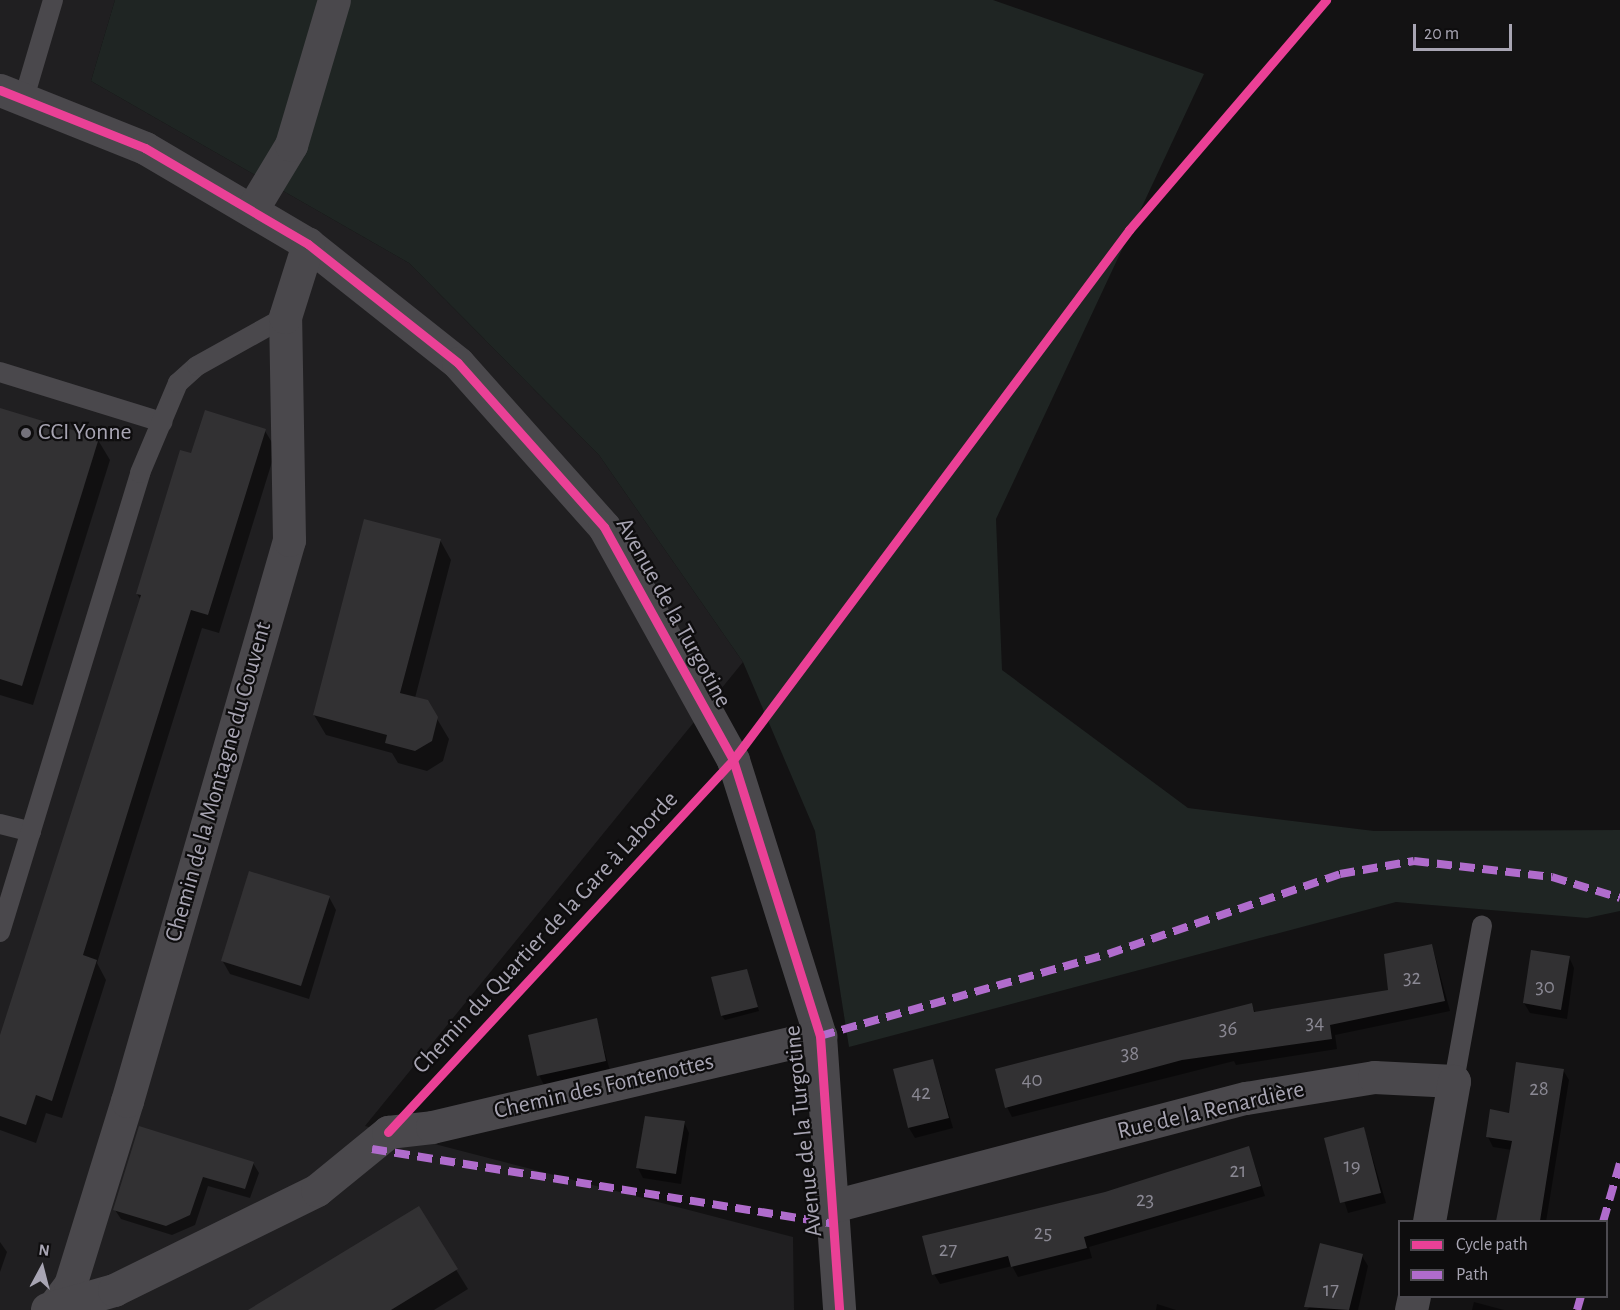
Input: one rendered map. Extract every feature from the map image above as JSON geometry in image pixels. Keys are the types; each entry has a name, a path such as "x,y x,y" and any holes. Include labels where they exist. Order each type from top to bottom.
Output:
{"street":[{"path":"253,208 291,145 334,0"},
{"name":"Avenue de la Turgotine","path":"12,94 145,148 253,208 308,244 458,363 604,527 733,760 820,1036 839,1310"},
{"name":"Chemin de la Montagne du Couvent","path":"52,1309 70,1285 124,1111 289,540 285,316 308,244"},
{"name":"Chemin des Fontenottes","path":"52,1309 114,1290 317,1190 388,1132 432,1128 820,1036"},
{"name":"Rue de la Renardière","path":"833,1206 1246,1098 1374,1077 1454,1081"},
{"path":"1429,1220 1454,1081"}],"lane":[{"path":"12,94 53,0"},
{"path":"0,933 140,473 178,383 197,366 285,316"},
{"path":"0,372 162,423"},
{"path":"0,824 31,831"},
{"path":"1454,1081 1482,926"}],"shaded area":[{"path":"0,0 115,0 91,81 409,263 599,455 743,662 365,1126 793,1237 794,1310 0,1310"},
{"path":"115,0 993,0 1204,74 996,519 1002,670 1188,808 1374,831 1620,830 1620,911 1587,918 1396,902 849,1047 815,831 743,662 599,455 409,263 91,81"}],"building":[{"path":"0,408 99,438 22,686 0,679"},
{"path":"205,410 266,429 208,615 191,610 83,955 97,960 52,1101 36,1095 26,1125 0,1116 0,1035 141,595 136,594 180,450 191,453"},
{"path":"364,519 441,539 400,693 428,700 438,717 432,741 415,751 385,743 387,735 313,715"},
{"path":"249,871 330,896 301,986 221,961"},
{"path":"1432,944 1445,1001 1330,1025 1332,1039 1182,1060 1005,1108 995,1069 1252,1003 1254,1012 1388,990 1384,954"},
{"path":"1531,950 1570,956 1561,1010 1523,1003"},
{"path":"747,969 758,1007 721,1016 711,977"},
{"path":"597,1018 606,1061 537,1076 528,1035"},
{"path":"933,1059 949,1118 908,1128 893,1069"},
{"path":"1516,1062 1564,1069 1540,1220 1496,1220 1512,1141 1486,1137 1490,1109 1509,1113"},
{"path":"645,1116 685,1121 676,1174 636,1168"},
{"path":"139,1126 254,1162 245,1189 203,1177 190,1215 166,1226 113,1210"},
{"path":"1364,1127 1381,1193 1340,1203 1324,1138"},
{"path":"1249,1146 1261,1186 1084,1237 1087,1248 1011,1267 1008,1256 932,1275 922,1236 1105,1192"},
{"path":"419,1206 458,1269 391,1310 248,1310"},
{"path":"1320,1243 1363,1254 1349,1310 1304,1307"}],"marked path":[{"path":"820,1036 1108,954 1340,874 1414,861 1552,877 1620,898"},
{"path":"372,1149 834,1224"},
{"path":"1604,1220 1620,1163"},
{"path":"1577,1310 1580,1298"}],"cycle path":[{"name":"Chemin du Quartier de la Gare à Laborde","path":"388,1132 733,760 1129,230 1326,0"},
{"path":"0,90 145,148 308,244 458,363 604,527 733,760 820,1036 839,1310"}],"place":[{"name":"CCI Yonne","path":"26,433"}]}
